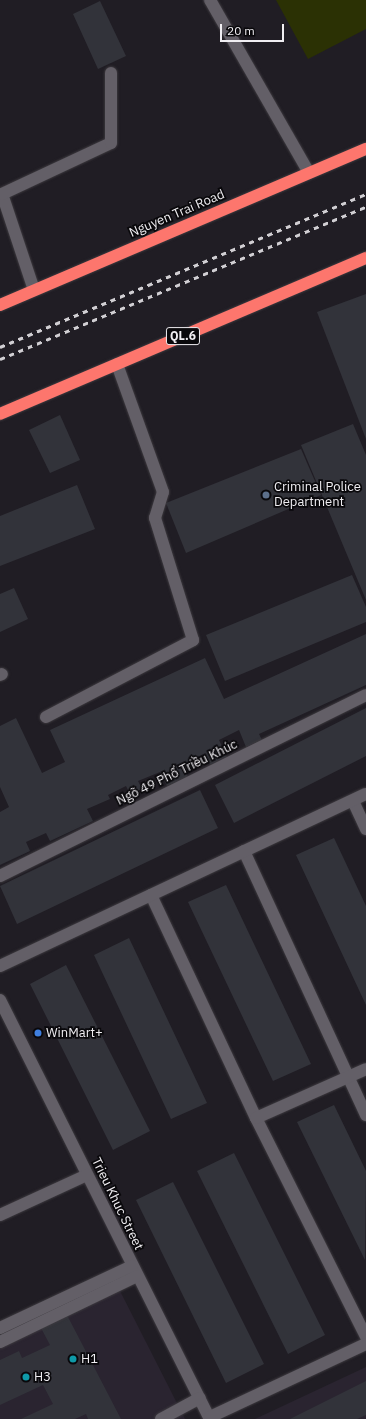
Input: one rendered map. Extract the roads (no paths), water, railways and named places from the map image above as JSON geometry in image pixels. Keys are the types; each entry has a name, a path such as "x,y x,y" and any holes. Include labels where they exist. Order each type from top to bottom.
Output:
{"highway":[{"name":"Nguyen Trai Road","path":"0,305 366,149"},
{"name":"QL.6","path":"0,414 366,258"}],"street":[{"path":"210,0 309,173"},
{"path":"34,290 1,194 111,143 111,73"},
{"path":"46,717 192,640 155,518 163,492 117,364"},
{"name":"Ngõ 49 Phố Triều Khúc","path":"0,876 366,695"},
{"path":"0,966 366,794"},
{"path":"353,801 366,829"},
{"path":"244,851 366,1115"},
{"path":"151,895 256,1118 366,1336"},
{"name":"Trieu Khuc Street","path":"0,1000 4,1021 87,1175 134,1271 210,1418"},
{"path":"256,1118 366,1069"},
{"path":"0,1215 87,1175"},
{"path":"0,1328 134,1271"},
{"path":"0,1342 134,1271"},
{"path":"210,1418 366,1344"},
{"path":"161,1419 200,1398"}],"railway":[{"path":"0,347 366,194"},
{"path":"0,359 366,207"}],"place":[{"name":"Criminal Police Department","path":"266,495"},
{"name":"WinMart+","path":"38,1033"},
{"name":"H1","path":"73,1359"},
{"name":"H3","path":"26,1377"}]}
